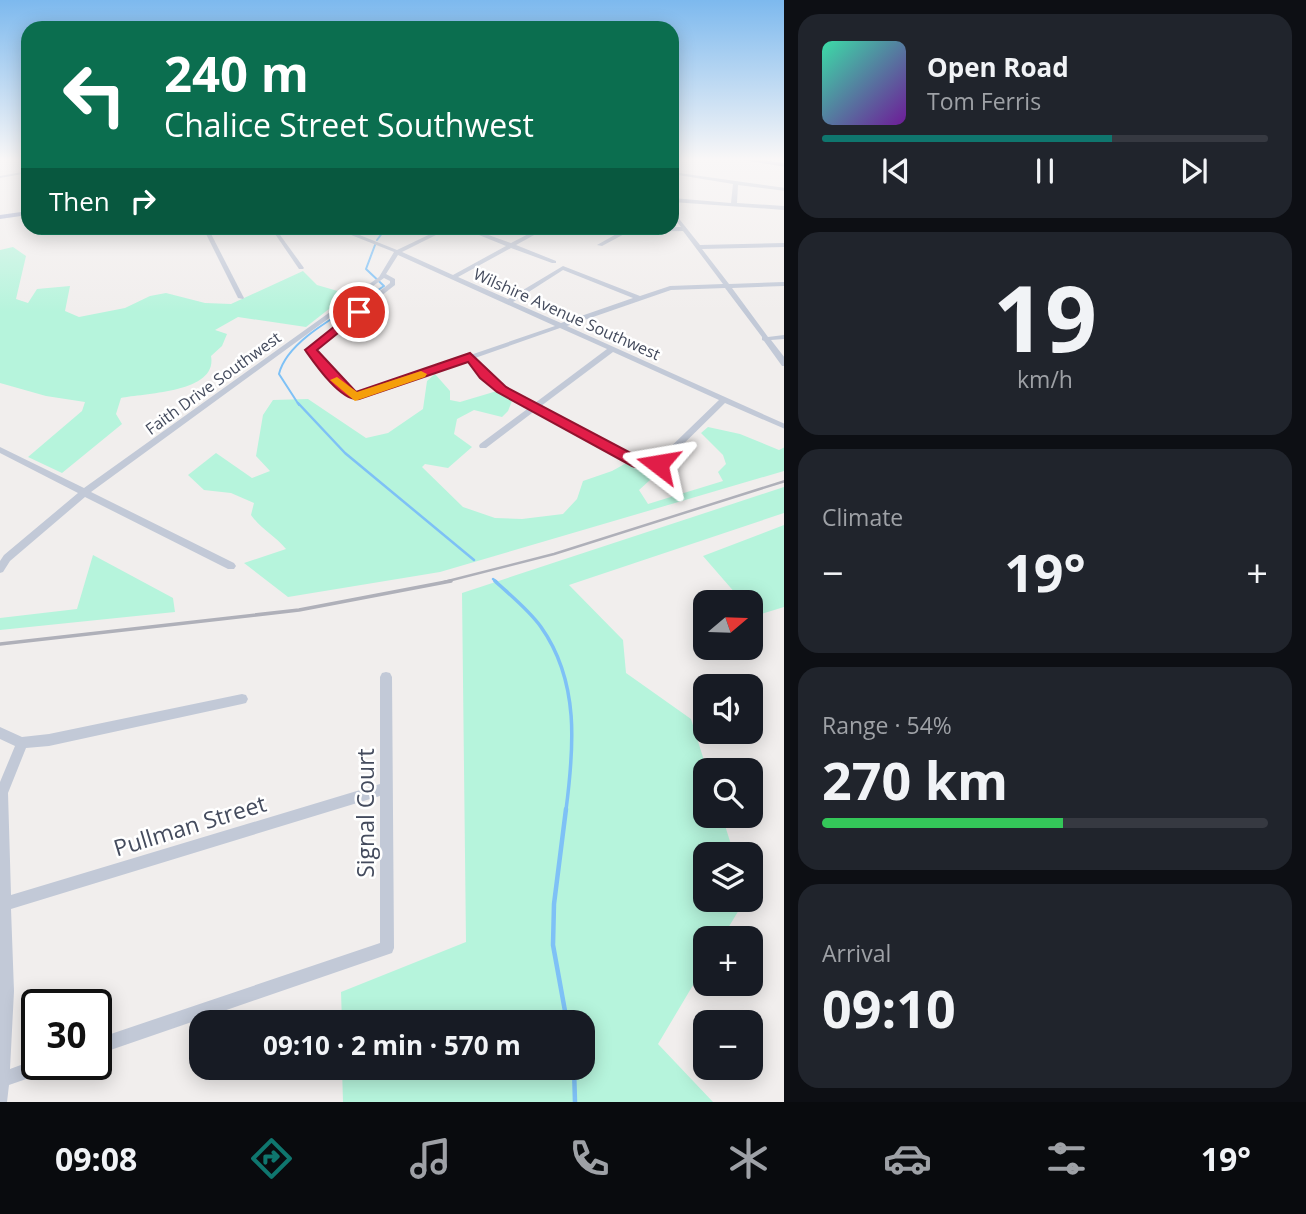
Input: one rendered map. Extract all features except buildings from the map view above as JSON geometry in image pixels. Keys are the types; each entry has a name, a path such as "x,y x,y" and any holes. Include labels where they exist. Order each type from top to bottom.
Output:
{"main road":[{"path":"0,217 21,214"}],"street":[{"path":"679,221 784,363"},
{"path":"679,229 685,229"},
{"path":"209,235 242,298"},
{"path":"278,235 301,268"},
{"name":"Wilshire Avenue Southwest","path":"355,235 784,427"},
{"path":"397,252 432,235"},
{"path":"484,235 554,262"},
{"path":"453,277 531,235"},
{"path":"600,245 618,235"},
{"path":"698,247 784,245"},
{"name":"Faith Drive Southwest","path":"0,569 7,558 86,491 380,278 397,252"},
{"path":"508,302 563,268 638,298"},
{"path":"380,278 393,280 392,286 311,348 346,391 355,397 678,286 784,284"},
{"path":"764,339 784,337"},
{"path":"483,446 612,349"},
{"path":"470,357 494,384 637,462 655,466 724,400"},
{"path":"0,450 231,566"},
{"name":"Signal Court","path":"112,1042 387,948 386,677"},
{"path":"0,733 22,743 49,740 242,699"},
{"path":"0,1098 6,991 2,793 22,743"},
{"name":"Pullman Street","path":"5,904 387,788"},
{"path":"0,1079 21,1072"}],"green space":[{"path":"13,247 26,256 16,299 28,303 37,289 70,286 65,311 79,317 125,308 150,296 166,293 205,303 231,304 303,271 317,285 348,294 306,327 238,317 215,330 227,334 222,346 211,356 210,368 203,377 177,389 121,398 116,414 122,424 62,473 28,457 82,411 85,402 46,396 0,383 0,250"},
{"path":"435,374 450,391 450,400 460,402 497,391 512,401 502,417 474,410 457,419 454,434 472,447 448,468 425,464 422,467 463,507 495,518 522,519 563,514 577,499 583,481 612,471 630,461 660,471 639,490 648,504 723,481 718,472 726,464 723,455 701,433 708,427 740,434 779,450 784,448 784,471 440,572 288,597 244,563 286,549 251,515 254,503 231,493 204,490 188,475 216,453 252,478 270,471 256,456 263,415 273,400 308,399 366,438 388,433 423,409 427,381"},
{"path":"784,487 784,513 569,585 623,640 626,673 691,719 693,744 699,744 703,758 693,758 693,828 726,828 730,842 693,842 693,912 738,912 729,926 693,926 693,985 658,1044 713,1102 343,1102 342,1080 595,1080 595,1010 342,1010 341,992 466,942 462,593"},
{"path":"784,525 784,607 763,614 763,590 733,590 703,556"},
{"path":"93,555 173,598 175,612 0,630 0,618 77,609"}],"waterway":[{"path":"377,240 381,235"},
{"path":"299,405 279,374 285,360 308,335 384,286 366,269 375,245"},
{"path":"298,403 345,453 474,560"},
{"path":"493,579 497,582"},
{"path":"495,581 541,627 554,648 562,670 568,693 572,739 566,810"},
{"path":"565,1010 553,945 554,904 566,809"},
{"path":"574,1080 575,1102"}],"railway":[{"path":"444,582 554,554 784,481"},
{"path":"0,644 299,610 451,581"}],"slow traffic":[{"path":"337,380 355,397 421,374"}],"route":[{"path":"359,312 311,348 346,391 355,397 470,357 484,376 502,389 637,462 655,466 658,464"}]}
